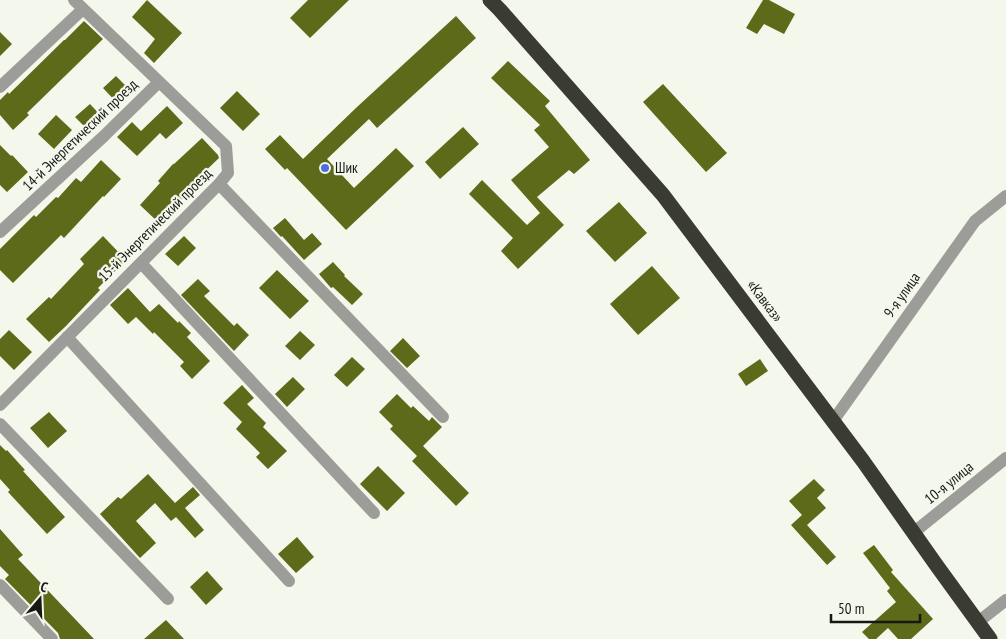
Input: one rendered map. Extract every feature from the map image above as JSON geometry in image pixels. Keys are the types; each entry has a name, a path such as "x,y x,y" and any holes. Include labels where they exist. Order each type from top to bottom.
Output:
{"highway":[{"name":"«Кавказ»","path":"490,0 664,195 863,461 990,639"}],"street":[{"name":"15-й Энергетический проезд","path":"2,401 141,263 228,173 226,146 79,4"},
{"path":"0,87 79,4"},
{"name":"14-й Энергетический проезд","path":"0,232 104,136 159,82"},
{"path":"219,184 443,417"},
{"name":"9-я улица","path":"833,421 975,221 1006,196"},
{"path":"141,263 374,513"},
{"path":"67,337 289,581"},
{"path":"0,424 168,599"},
{"name":"10-я улица","path":"913,533 1006,458"},
{"path":"0,586 52,639"},
{"path":"978,622 1006,600"}],"building":[{"path":"147,0 182,33 154,63 144,53 155,39 132,17"},
{"path":"308,0 349,0 310,38 290,18"},
{"path":"763,0 769,0 795,14 784,34 764,24 757,34 746,28"},
{"path":"456,16 476,38 377,128 369,119 327,159 354,188 396,148 414,166 346,230 287,168 285,170 265,149 280,135 303,159"},
{"path":"84,21 103,39 27,113 29,115 13,130 0,115 0,100 8,92 9,94"},
{"path":"0,32 12,44 0,56"},
{"path":"508,61 550,101 545,106 590,160 574,174 569,170 537,197 564,225 518,269 501,251 513,238 469,194 482,180 527,225 540,213 511,180 549,147 534,130 540,125 491,78"},
{"path":"116,76 131,91 118,104 103,88"},
{"path":"663,84 727,153 706,172 643,102"},
{"path":"237,91 260,114 243,131 220,108"},
{"path":"90,104 104,119 90,132 75,117"},
{"path":"167,106 183,123 166,139 160,133 137,156 117,137 132,122 141,131"},
{"path":"56,115 72,130 54,149 38,134"},
{"path":"463,127 479,144 440,179 425,162"},
{"path":"202,138 219,158 194,182 196,183 174,208 176,210 161,225 140,205 160,183 158,181 173,164"},
{"path":"0,145 28,172 7,192 0,185"},
{"path":"101,160 121,179 64,238 61,235 13,283 0,270 0,249 34,215 36,217 56,197 58,198 76,178 81,182"},
{"path":"619,202 647,233 615,262 586,231"},
{"path":"285,218 304,240 312,233 322,244 304,260 273,228"},
{"path":"103,236 126,260 98,288 100,290 49,342 26,319 49,297 51,299 84,264 80,259"},
{"path":"184,236 196,248 178,266 165,254"},
{"path":"333,262 344,276 363,294 352,305 333,287 331,288 319,274"},
{"path":"652,266 680,298 638,335 610,304"},
{"path":"277,270 309,301 290,319 259,288"},
{"path":"198,279 210,291 204,296 234,326 237,323 249,335 234,351 181,295"},
{"path":"128,288 150,312 159,304 191,333 187,337 210,361 192,379 180,366 184,362 154,332 153,334 136,317 128,324 110,305"},
{"path":"9,330 32,352 14,370 0,356 0,339"},
{"path":"300,331 315,345 300,360 285,346"},
{"path":"403,338 420,356 407,368 390,351"},
{"path":"352,357 365,369 347,387 334,375"},
{"path":"760,359 768,371 746,386 738,374"},
{"path":"293,377 305,389 287,407 275,394"},
{"path":"242,385 254,398 247,404 266,423 263,427 287,451 268,469 256,457 260,453 236,429 242,422 223,403"},
{"path":"397,394 411,408 413,406 429,421 432,417 442,427 423,446 469,493 456,506 412,461 417,456 390,429 393,426 379,412"},
{"path":"49,412 67,431 48,448 30,428"},
{"path":"0,445 7,450 25,470 23,471 65,517 47,534 8,492 10,490 0,479"},
{"path":"378,466 405,493 387,511 360,484"},
{"path":"148,474 175,503 193,487 200,495 185,508 204,530 195,538 176,517 171,521 155,503 136,521 156,543 140,558 100,514 118,497 121,499"},
{"path":"814,479 825,490 817,498 826,508 807,525 836,557 827,565 791,525 802,515 789,501"},
{"path":"0,529 23,555 18,559 94,639 60,639 58,633 5,579 9,575 0,566"},
{"path":"297,537 314,557 296,573 278,554"},
{"path":"874,545 893,570 891,572 933,619 911,639 898,639 888,628 876,639 869,639 862,632 896,602 887,591 890,588 863,553"},
{"path":"207,571 223,589 206,605 190,587"},
{"path":"166,620 184,639 144,639"}],"place":[{"name":"Шик","path":"325,168"}]}
